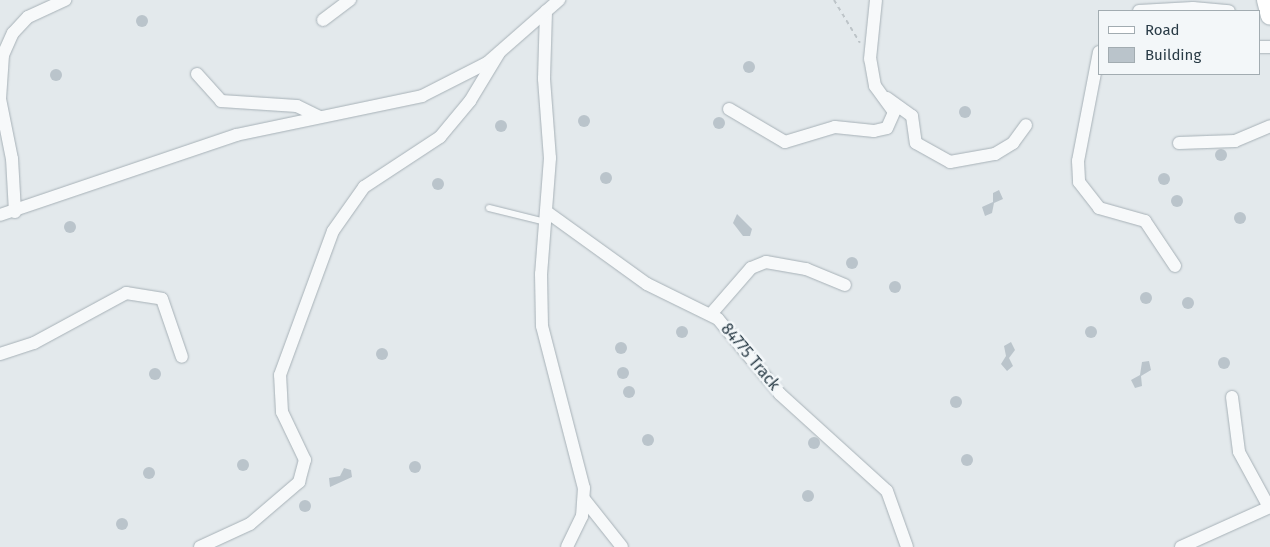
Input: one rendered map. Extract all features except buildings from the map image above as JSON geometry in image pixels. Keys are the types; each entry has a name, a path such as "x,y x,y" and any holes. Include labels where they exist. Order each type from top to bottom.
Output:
{"main road":[{"path":"1266,0 1270,16"}],"street":[{"path":"15,212 12,159 0,99 3,55 13,32 28,17 65,0"},
{"path":"323,20 350,0"},
{"path":"0,215 15,212 197,146 320,117 422,96 458,80 499,54 559,0"},
{"path":"729,109 788,142 835,127 874,131 887,128 894,112 882,96 870,58 876,0"},
{"path":"1157,10 1193,8 1217,10"},
{"path":"546,11 547,217 542,326 547,357 582,474 584,499 580,522 567,547"},
{"path":"200,547 245,527 299,482 304,460 282,412 280,375 334,231 364,187 440,137 470,101 499,54"},
{"path":"1098,55 1091,76 1078,182 1100,208 1145,221 1175,266"},
{"path":"198,74 221,101 297,106 320,117"},
{"path":"882,96 908,111 916,143 950,162 995,154 1013,143 1026,125"},
{"path":"1180,143 1235,141 1270,126"},
{"name":"84775 Track","path":"547,217 647,284 711,314 780,394 887,491 907,547"},
{"path":"711,314 745,274 766,262 806,269 846,285"},
{"path":"0,354 34,343 115,296 135,293 156,296 166,305 182,357"},
{"path":"1181,547 1269,507 1239,452 1232,397"},
{"path":"584,499 622,547"}],"lane":[{"path":"489,208 547,217"}],"path":[{"path":"834,0 870,58"}]}
